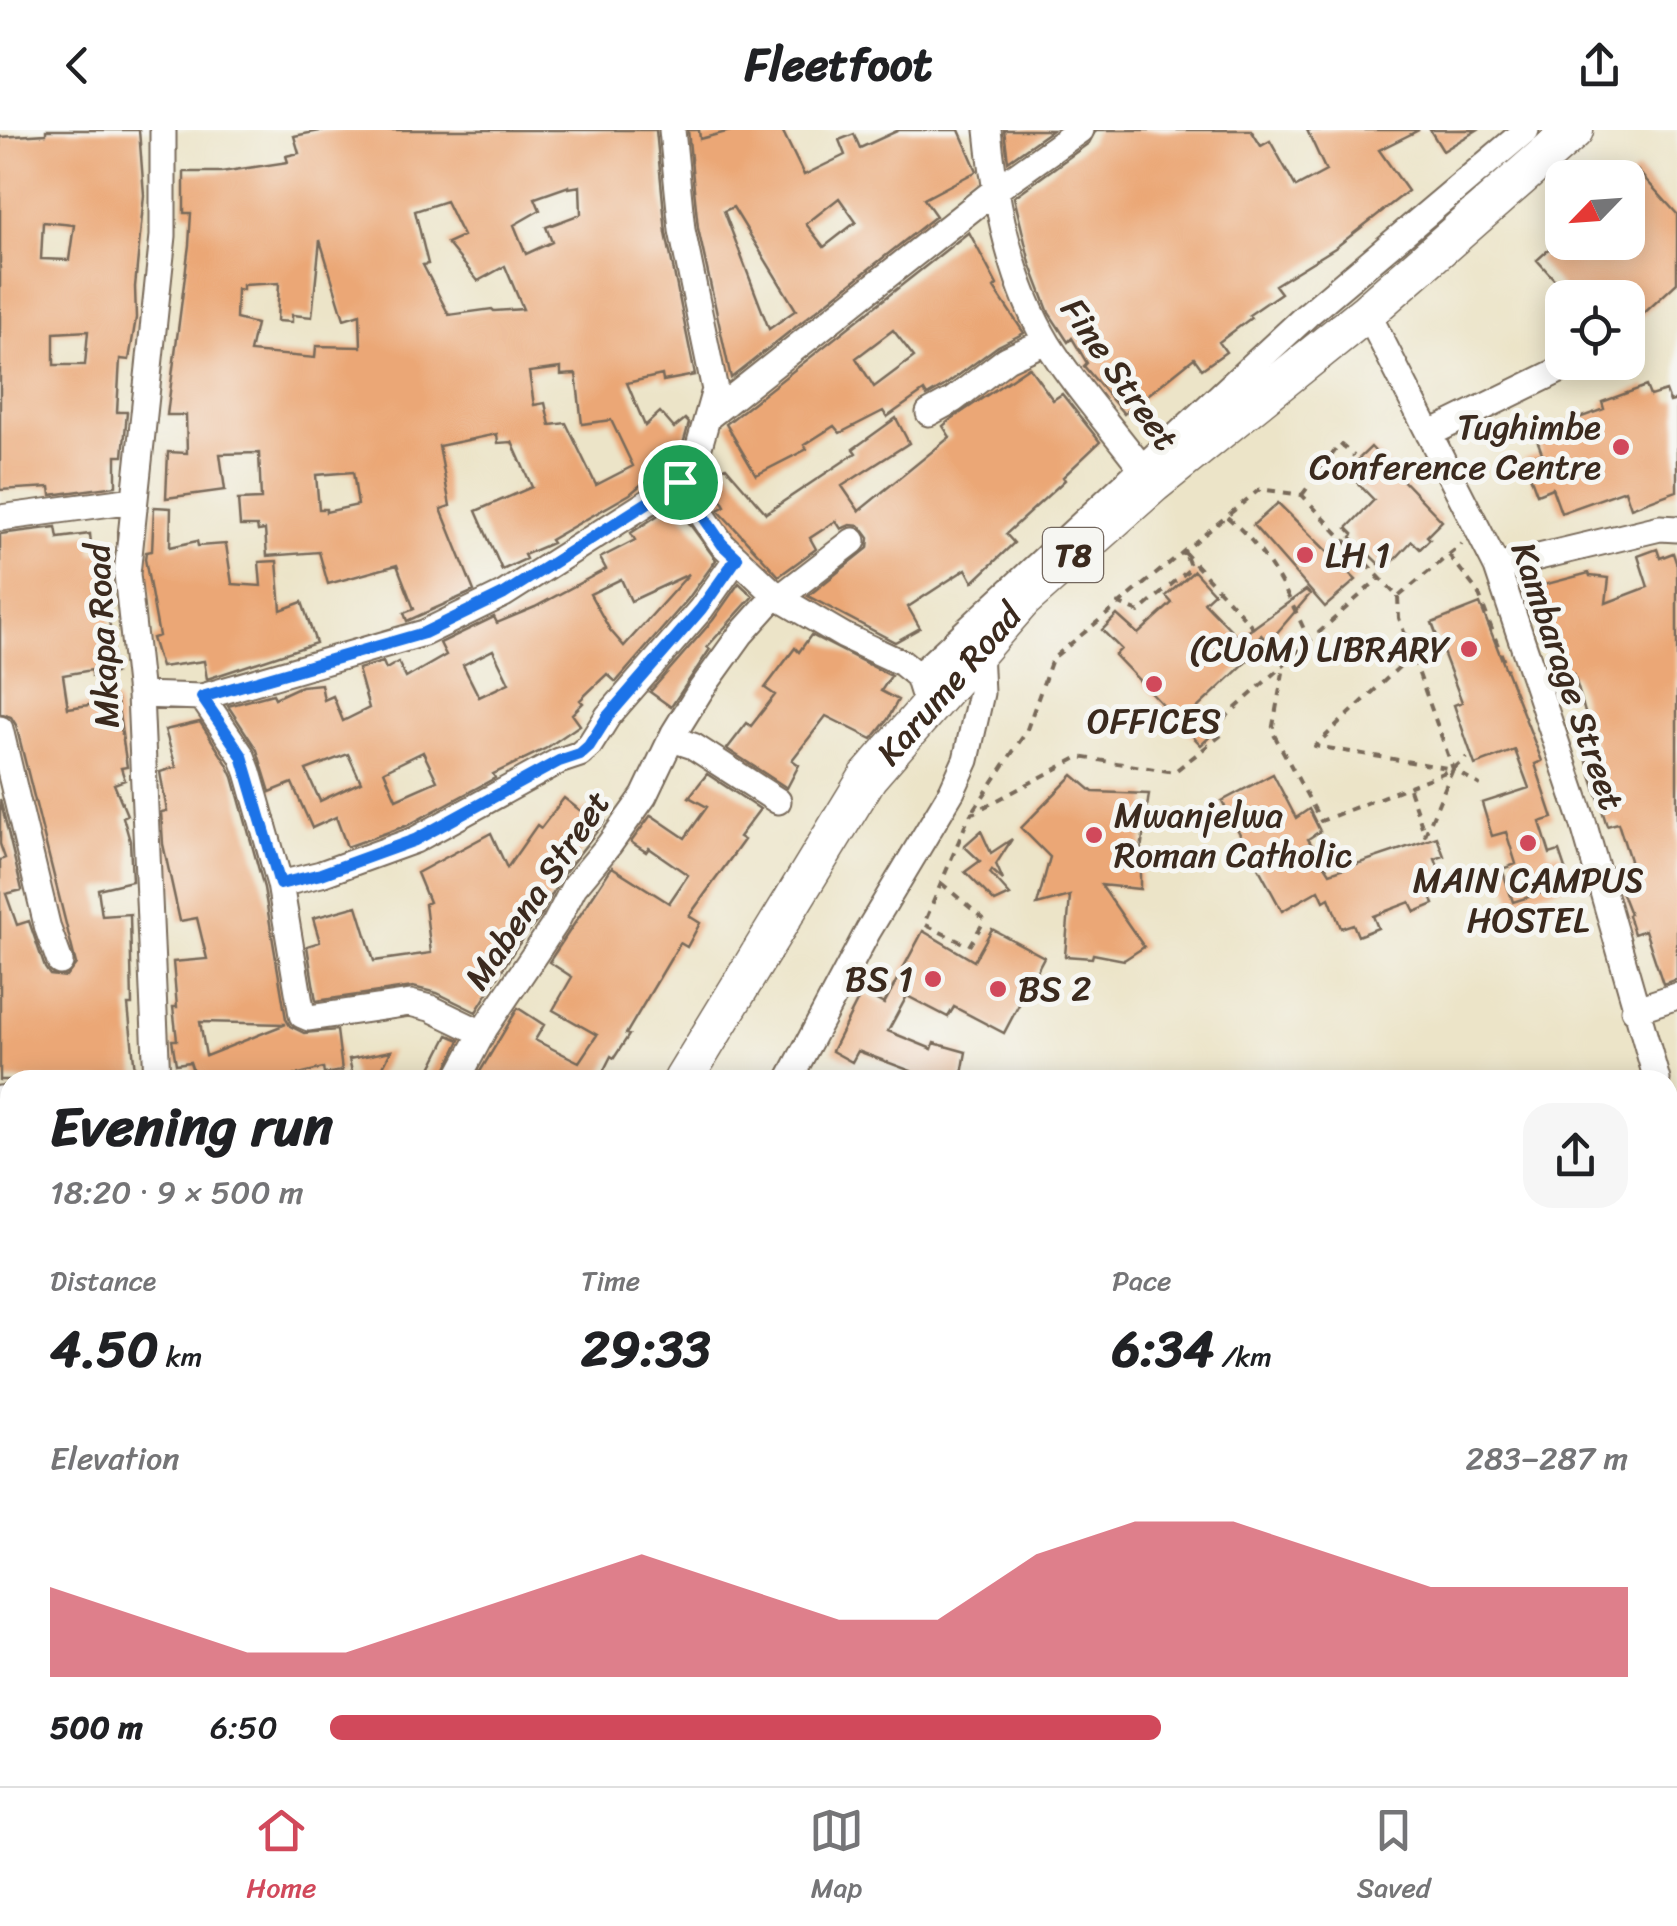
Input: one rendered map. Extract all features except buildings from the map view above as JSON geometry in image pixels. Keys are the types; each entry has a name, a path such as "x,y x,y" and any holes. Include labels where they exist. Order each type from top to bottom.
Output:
{"highway":[{"name":"Karume Road","path":"690,1070 858,792 1022,600 1147,475 1367,312 1574,130"}],"street":[{"name":"Mkapa Road","path":"157,1070 140,695 127,574 162,236 162,130"},
{"path":"140,695 202,697 424,633 504,594 680,482 698,450 715,390 682,230 672,130"},
{"name":"Fine Street","path":"988,130 994,191 1017,274 1046,341 1085,398 1147,475"},
{"path":"708,417 994,191 1080,130"},
{"path":"918,676 1147,475 1307,315 1526,130"},
{"name":"Kambarage Street","path":"1367,312 1497,567 1583,822 1653,1070"},
{"path":"929,413 1007,359 1046,341"},
{"path":"1429,434 1545,377"},
{"path":"680,482 722,544 778,596 844,636 902,663 918,676 923,689 923,715"},
{"path":"0,518 134,500"},
{"path":"1497,567 1660,528 1677,529"},
{"name":"Mabena Street","path":"462,1070 482,1033 555,924 574,887 644,796 673,736 726,654 778,596 853,540"},
{"path":"280,884 321,874 415,840 559,761 580,754 701,609 737,558"},
{"path":"794,1070 966,760 981,693 979,650"},
{"path":"202,697 242,756 280,884 300,1009 306,1018 410,1003 445,1014 482,1033"},
{"path":"0,730 48,929 60,962"},
{"path":"673,736 778,802"},
{"path":"1634,1010 1677,996"}],"path":[{"path":"1302,495 1340,444 1354,456"},
{"path":"941,884 984,920 968,946 924,924 941,884 971,814 1026,732 1052,659 1260,489 1302,495 1398,597 1399,618 1453,769 1424,835 1408,789"},
{"path":"1227,517 1254,539 1286,591 1309,640"},
{"path":"1398,597 1478,530"},
{"path":"1331,549 1344,540"},
{"path":"1118,603 1140,612 1191,568 1184,552"},
{"path":"1184,552 1284,662"},
{"path":"1449,555 1478,592 1511,681"},
{"path":"1180,577 1188,583"},
{"path":"971,814 1078,757 1174,772 1224,732 1216,726 1378,578"},
{"path":"1437,646 1412,655 1315,746 1453,769 1480,785"},
{"path":"1284,662 1272,731 1322,821 1408,789 1453,769 1467,757"}],"place":[{"name":"Tughimbe Conference Centre","path":"1621,447"},
{"name":"LH 1","path":"1305,555"},
{"name":"(CUoM) LIBRARY","path":"1469,649"},
{"name":"OFFICES","path":"1154,684"},
{"name":"Mwanjelwa Roman Catholic","path":"1094,835"},
{"name":"MAIN CAMPUS HOSTEL","path":"1528,843"},
{"name":"BS 1","path":"933,979"},
{"name":"BS 2","path":"998,989"}],"route":[{"path":"680,482 722,544 737,558 701,609 608,716 589,746 415,840 321,874 280,884 242,756 202,697 424,633 504,594 680,482"}]}
